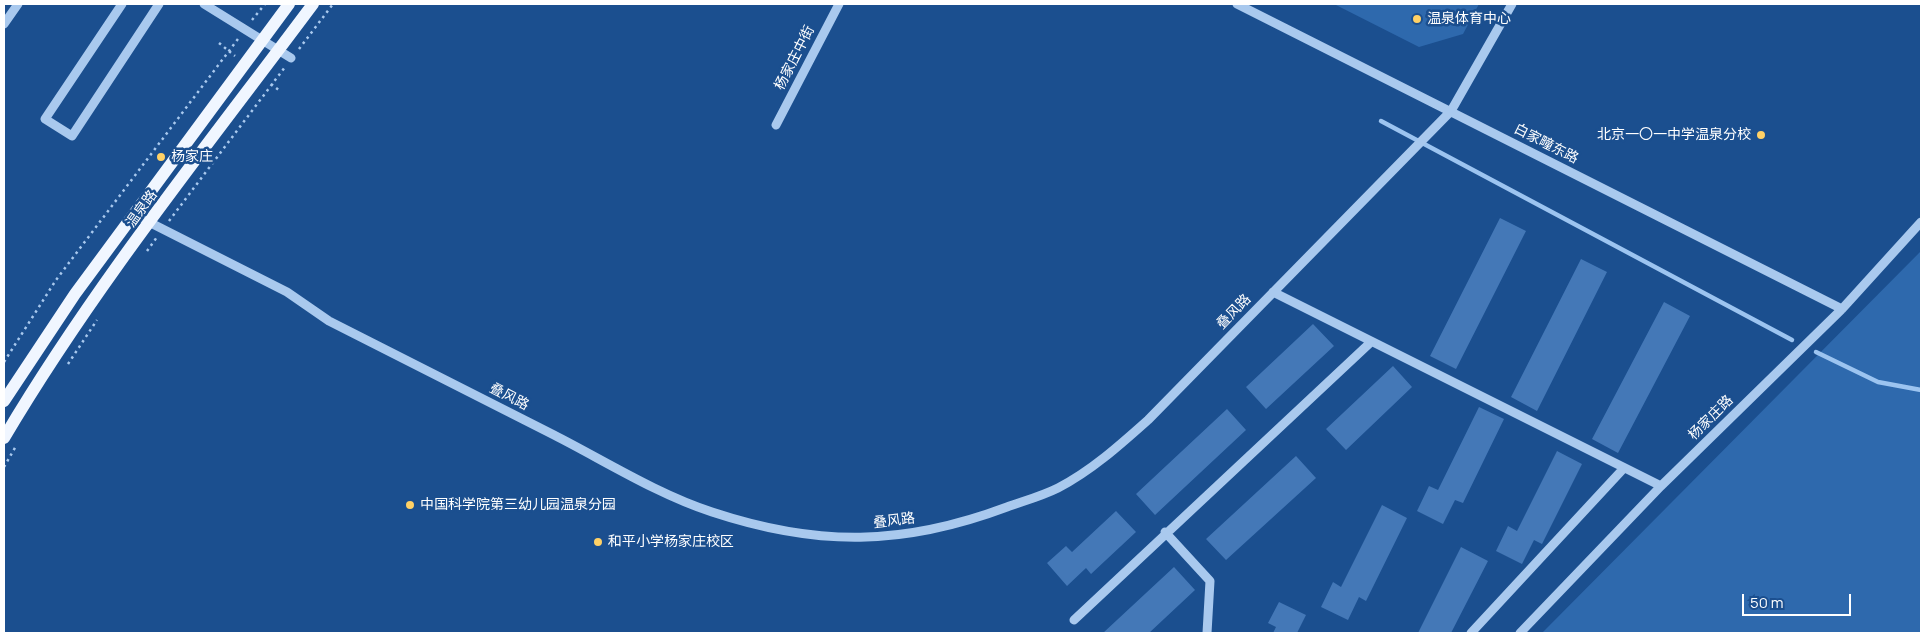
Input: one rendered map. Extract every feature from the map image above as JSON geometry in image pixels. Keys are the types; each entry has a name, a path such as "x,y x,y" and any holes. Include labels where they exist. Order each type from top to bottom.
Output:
{"main road":[{"name":"温泉路","path":"4,401 75,294 289,4"},
{"name":"温泉路","path":"4,438 63,344 150,223 313,4"}],"street":[{"path":"4,24 18,4"},
{"path":"122,4 45,119 72,136 159,4"},
{"path":"204,4 291,58"},
{"name":"杨家庄中街","path":"776,125 838,4"},
{"name":"白家疃东路","path":"1238,4 1842,309"},
{"name":"叠风路","path":"133,214 287,292 329,321 711,512 804,535 878,538 959,524 1057,489 1115,450 1148,420 1451,112 1512,4"},
{"name":"杨家庄路","path":"1520,633 1661,486 1842,309 1921,222"},
{"path":"1273,292 1661,486"},
{"path":"1074,620 1165,532 1371,342"},
{"path":"1471,633 1624,468"},
{"path":"1165,532 1210,581 1207,633"}],"path":[{"path":"4,362 56,280 265,4"}],"shaded area":[{"name":"温泉体育中心","path":"1334,4 1479,4 1463,34 1419,47"},
{"path":"1921,251 1921,633 1542,633"}],"building":[{"path":"1500,218 1526,231 1456,369 1430,356"},
{"path":"1581,259 1607,272 1537,411 1511,397"},
{"path":"1664,302 1690,316 1618,453 1592,439"},
{"path":"1313,324 1334,346 1266,409 1246,387"},
{"path":"1393,366 1412,387 1346,450 1326,429"},
{"path":"1479,407 1504,419 1463,503 1455,500 1443,524 1417,511 1429,486 1438,490"},
{"path":"1227,409 1246,430 1155,515 1136,494"},
{"path":"1557,451 1582,464 1542,544 1534,540 1522,564 1496,551 1508,526 1517,531"},
{"path":"1296,456 1316,478 1226,560 1206,539"},
{"path":"1382,505 1407,518 1366,601 1359,597 1348,620 1321,607 1333,582 1341,587"},
{"path":"1116,511 1136,532 1091,574 1086,568 1067,586 1047,563 1066,546 1072,552"},
{"path":"1461,547 1488,561 1451,633 1418,633"},
{"path":"1174,567 1195,590 1149,633 1103,633"},
{"path":"1279,602 1306,615 1297,633 1273,633 1276,627 1268,623"}],"waterway":[{"path":"1381,121 1792,340"},
{"path":"1816,352 1878,382 1921,390"}],"place":[{"name":"温泉体育中心","path":"1417,19"},
{"name":"北京一〇一中学温泉分校","path":"1761,135"},
{"name":"杨家庄","path":"161,157"},
{"name":"中国科学院第三幼儿园温泉分园","path":"410,505"},
{"name":"和平小学杨家庄校区","path":"598,542"}]}
